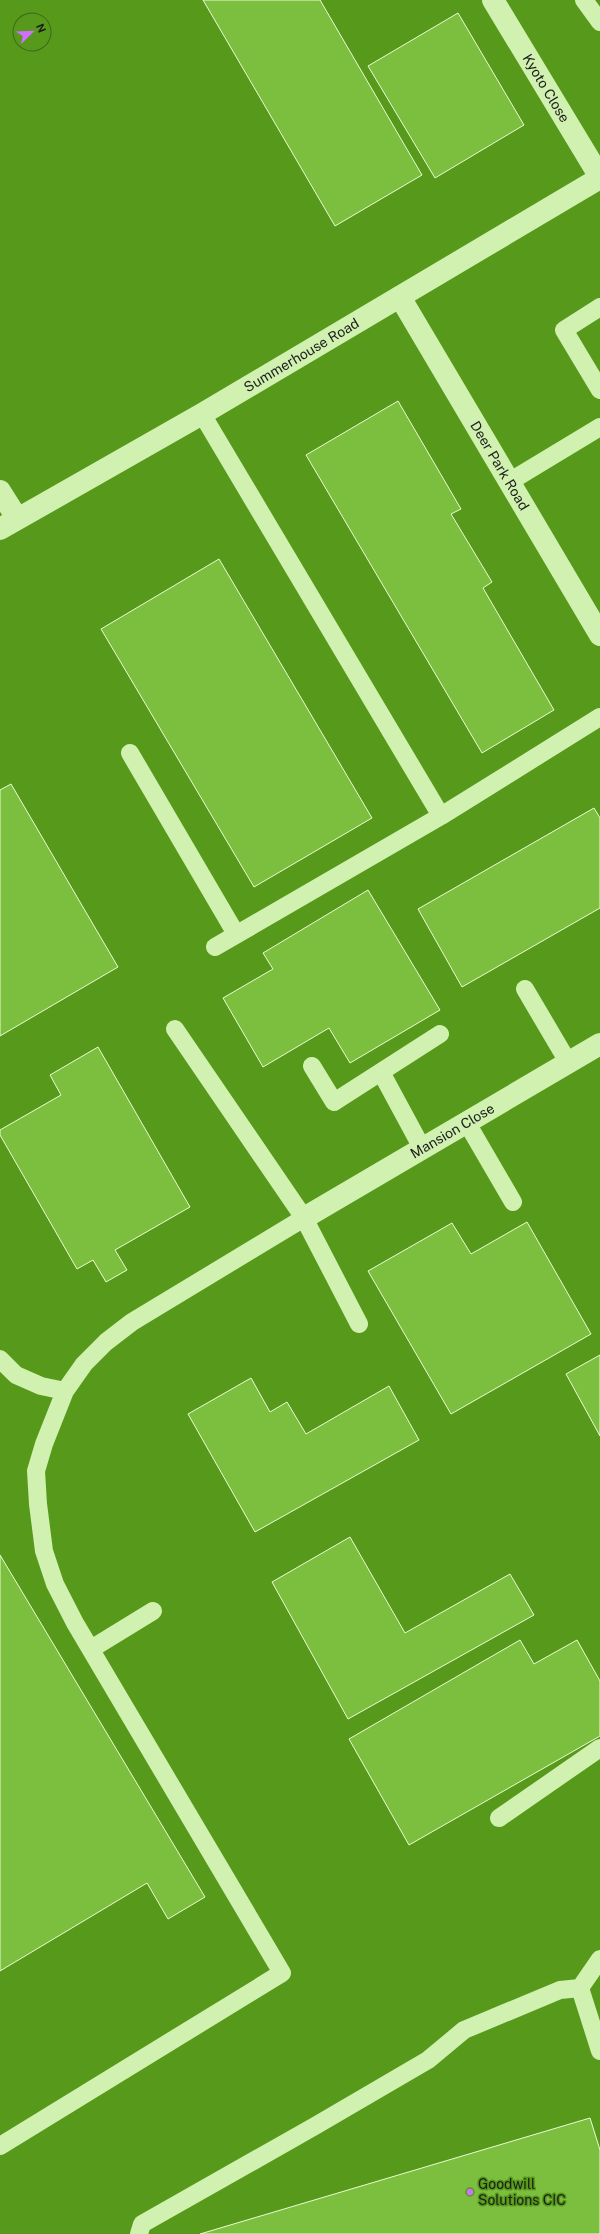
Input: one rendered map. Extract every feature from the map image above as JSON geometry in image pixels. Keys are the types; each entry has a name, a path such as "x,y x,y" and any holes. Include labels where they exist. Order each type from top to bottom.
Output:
{"street":[{"name":"Kyoto Close","path":"493,0 600,177"},
{"name":"Summerhouse Road","path":"8,523 202,414 400,298 600,177"},
{"name":"Deer Park Road","path":"400,298 600,634"},
{"path":"0,491 8,523"},
{"name":"Mansion Close","path":"304,1218 600,1044"}],"lane":[{"path":"584,0 600,22"},
{"path":"600,307 564,330 600,390"},
{"path":"202,414 441,816"},
{"path":"509,482 600,427"},
{"path":"214,947 441,816 600,717"},
{"path":"130,754 236,934"},
{"path":"525,989 568,1062"},
{"path":"175,1030 304,1218 359,1324"},
{"path":"312,1066 334,1102 440,1034"},
{"path":"381,1072 422,1148"},
{"path":"467,1123 513,1202"},
{"path":"0,2146 282,1973 91,1649 55,1584 44,1552 38,1504 36,1471 44,1444 65,1391 90,1358 106,1342 132,1322 304,1218"},
{"path":"0,1359 16,1375 41,1386 65,1391"},
{"path":"91,1649 153,1611"},
{"path":"499,1818 600,1748"},
{"path":"139,2234 142,2224 428,2060 464,2030 560,1990 580,1988 600,1959"},
{"path":"580,1988 600,2051"}],"building":[{"path":"203,0 320,0 422,175 335,226"},
{"path":"458,13 524,125 435,178 368,66"},
{"path":"398,401 461,509 451,514 492,582 483,588 554,710 482,753 306,455"},
{"path":"219,559 372,818 254,887 101,629"},
{"path":"11,784 118,967 0,1036 0,790"},
{"path":"594,808 600,818 600,908 462,987 418,909"},
{"path":"368,890 440,1010 350,1063 329,1028 263,1067 223,998 273,969 263,953"},
{"path":"98,1047 190,1207 115,1250 127,1270 106,1282 93,1260 77,1269 0,1135 0,1130 61,1095 50,1075"},
{"path":"527,1222 591,1334 451,1414 368,1271 452,1223 471,1254"},
{"path":"600,1355 600,1436 566,1374"},
{"path":"251,1378 270,1412 287,1402 306,1434 389,1386 419,1440 255,1532 188,1414"},
{"path":"350,1537 405,1633 510,1574 534,1615 348,1719 272,1582"},
{"path":"0,1555 205,1897 168,1919 147,1883 0,1971"},
{"path":"520,1640 534,1664 577,1640 600,1681 600,1736 409,1845 349,1739"},
{"name":"Goodwill Solutions CIC","path":"590,2118 600,2150 600,2234 200,2234"}],"place":[{"name":"Goodwill Solutions CIC","path":"470,2192"}]}
